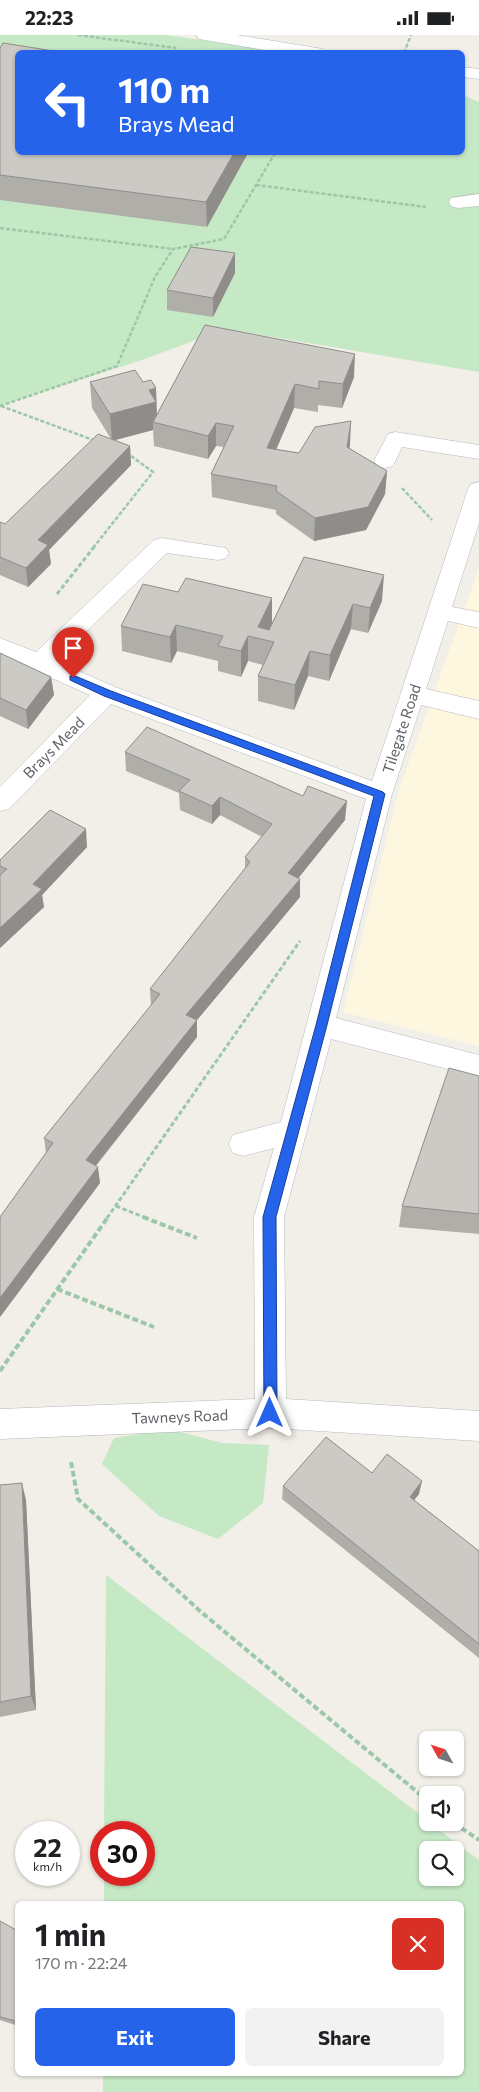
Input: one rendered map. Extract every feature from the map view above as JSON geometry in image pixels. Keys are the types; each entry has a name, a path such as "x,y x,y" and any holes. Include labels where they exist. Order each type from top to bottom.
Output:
{"street":[{"path":"205,35 298,50"},
{"path":"465,72 479,74"},
{"path":"458,202 479,200"},
{"path":"385,461 395,439 479,452"},
{"name":"Tilegate Road","path":"270,1413 270,1217 380,794 479,491"},
{"path":"39,663 162,545 218,553"},
{"path":"440,612 479,620"},
{"path":"0,646 108,693 380,794"},
{"name":"Brays Mead","path":"0,802 108,693"},
{"path":"413,695 479,710"},
{"path":"321,1025 479,1066"},
{"path":"243,1144 292,1131"},
{"name":"Tawneys Road","path":"0,1424 270,1413 479,1426"}],"path":[{"path":"78,35 177,48"},
{"path":"405,50 410,35"},
{"path":"0,228 173,249 224,239 273,155"},
{"path":"256,185 430,208"},
{"path":"0,406 116,366 155,277 173,249"},
{"path":"0,406 98,442"},
{"path":"55,597 153,473 125,452"},
{"path":"385,461 383,468 440,529 464,536"},
{"path":"0,1371 304,935"},
{"path":"116,1205 197,1238"},
{"path":"57,1289 154,1327"},
{"path":"69,1421 70,1455 78,1499 201,1612 419,1794"},
{"path":"464,1830 479,1840"}],"shaded area":[{"path":"479,568 479,1046 343,1012 399,790"}],"green space":[{"path":"0,35 166,35 272,50 15,50 15,155 465,155 465,96 479,102 479,372 226,329 139,361 0,405"},
{"path":"170,1429 222,1443 269,1445 263,1503 218,1539 159,1516 102,1464 114,1438"},
{"path":"106,1575 419,1814 419,1831 441,1831 454,1841 419,1841 419,1886 464,1886 464,1849 479,1860 479,2092 103,2092 103,2076 464,2076 464,1901 104,1901 104,1886 155,1886 155,1821 104,1821"}],"building":[{"path":"3,43 47,50 15,50 15,155 233,155 206,202 0,175 0,48"},
{"path":"191,247 235,253 213,298 167,290"},
{"path":"205,325 355,354 343,384 319,381 319,389 295,384 267,448 299,453 315,427 351,421 347,447 387,471 368,507 315,518 276,491 277,486 211,474 234,426 216,423 208,436 153,422"},
{"path":"135,370 143,382 151,380 156,388 149,390 156,402 110,414 90,382"},
{"path":"98,434 130,446 38,540 48,545 26,568 0,557 0,522 5,524"},
{"path":"304,557 384,575 370,608 353,604 330,655 310,651 295,685 258,676 274,642 248,636 241,651 218,646 223,636 176,625 170,637 121,626 143,584 178,592 186,578 272,598 258,627 269,630"},
{"path":"0,653 51,677 26,710 0,698"},
{"path":"147,727 303,796 308,786 347,801 288,873 300,879 186,1015 197,1020 86,1160 98,1167 0,1298 0,1217 53,1143 44,1138 160,994 150,989 250,862 245,857 272,824 220,797 212,806 179,791 190,780 125,752"},
{"path":"50,810 86,829 33,884 42,889 0,928 0,875 7,869 0,866 0,860"},
{"path":"449,1068 479,1076 479,1214 402,1206"},
{"path":"326,1437 372,1473 387,1454 422,1481 410,1497 479,1551 479,1644 283,1486"},
{"path":"22,1483 31,1696 0,1702 0,1485"},
{"path":"0,1921 15,1929 15,2021 0,2017"}],"route":[{"path":"73,678 108,693 380,794 270,1217 270,1413"}]}
